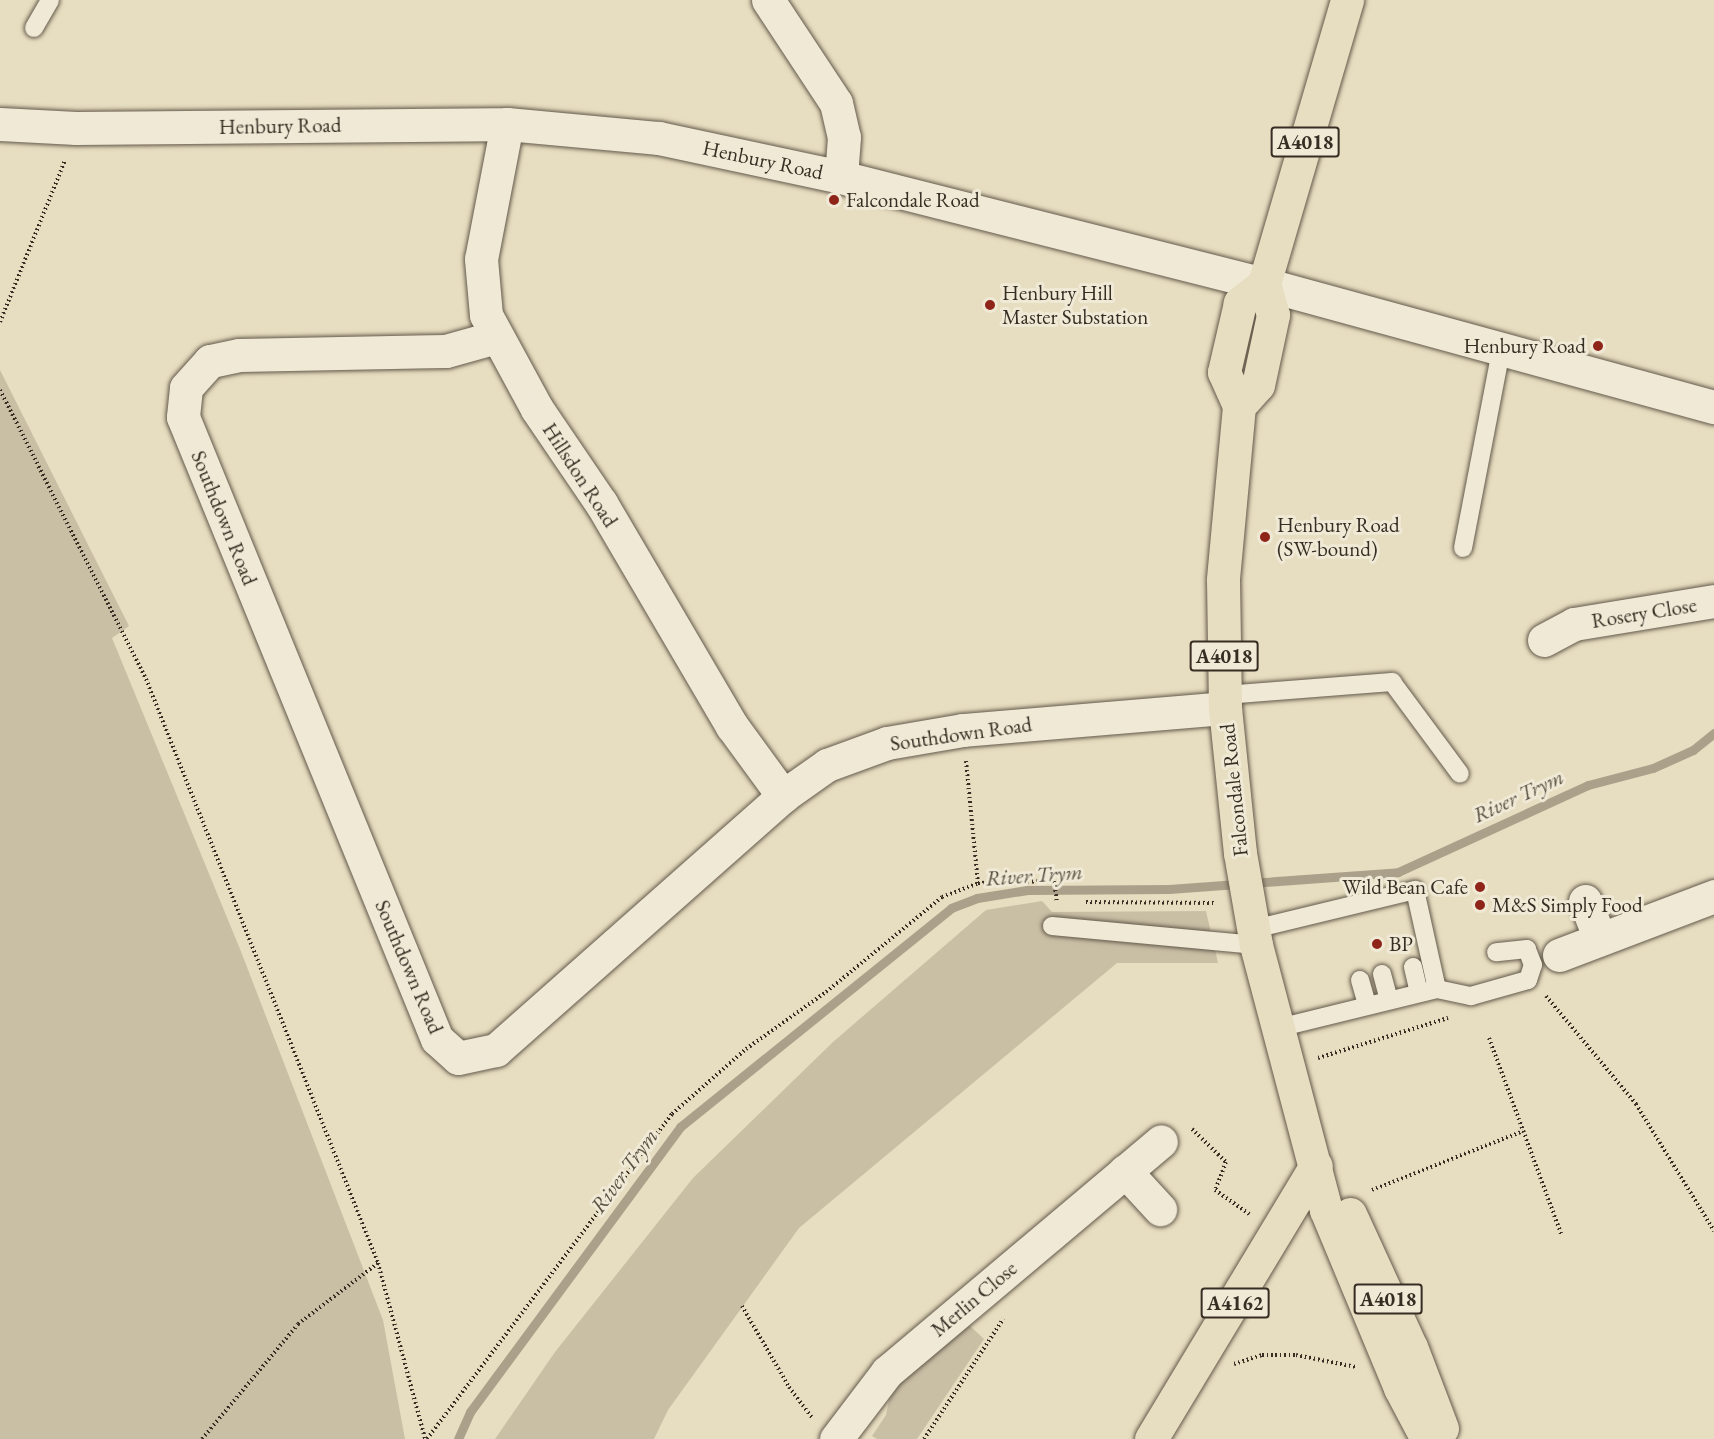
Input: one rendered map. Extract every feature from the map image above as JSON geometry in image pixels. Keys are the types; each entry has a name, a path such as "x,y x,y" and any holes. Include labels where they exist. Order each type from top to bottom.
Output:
{"main road":[{"name":"A4018","path":"1264,284 1347,0"},
{"name":"Falcondale Road","path":"1264,284 1240,303 1224,372 1239,406 1223,580 1225,701 1253,926 1326,1210 1400,1388 1427,1439"},
{"name":"Falcondale Road","path":"1316,1166 1343,1201 1411,1347 1446,1439"},
{"name":"A4162","path":"1151,1439 1316,1166"}],"street":[{"path":"768,0 836,103 844,137 840,177"},
{"name":"Henbury Road","path":"0,124 76,128 507,124 658,138 840,177 1264,284 1714,407"},
{"name":"Hillsdon Road","path":"507,124 481,259 486,315 537,409 602,503 732,726 783,796"},
{"name":"Southdown Road","path":"496,337 446,351 239,355 210,361 186,388 183,417 437,1039 458,1058 496,1050 783,796 827,765 886,743 963,730 1225,701"},
{"name":"Rosery Close","path":"1544,640 1572,614 1714,601"},
{"path":"1559,955 1714,896"},
{"path":"1585,901 1600,939"},
{"name":"Merlin Close","path":"826,1430 887,1372 1161,1141"},
{"path":"1125,1171 1160,1209"}],"lane":[{"path":"34,28 50,0"},
{"path":"1463,548 1501,350"},
{"path":"1225,701 1392,682 1460,774"},
{"path":"1052,926 1253,926 1343,912 1414,890 1439,968 1428,991"},
{"path":"1278,1028 1428,991 1472,996 1528,980 1533,965 1527,949 1496,952"},
{"path":"1413,967 1428,991"},
{"path":"1382,975 1389,1000"},
{"path":"1360,980 1367,1005"}],"path":[{"path":"0,322 76,128"},
{"path":"0,390 146,679 378,1263 426,1439"},
{"path":"963,730 978,883"},
{"path":"426,1439 672,1114 746,1049 826,992 942,897 978,883 1054,881 1058,902 1069,902"},
{"path":"1080,902 1253,926"},
{"path":"1559,955 1556,969 1540,988 1635,1104 1714,1232"},
{"path":"1289,1068 1456,1015"},
{"path":"1489,1038 1562,1236"},
{"path":"1161,1141 1184,1122 1226,1162 1215,1190 1276,1233"},
{"path":"1343,1201 1524,1131"},
{"path":"202,1439 298,1324 378,1263"},
{"path":"742,1306 789,1387 826,1430"},
{"path":"924,1439 1006,1314"},
{"path":"1188,1380 1262,1354 1296,1355 1359,1368 1400,1388"}],"shaded area":[{"path":"0,370 129,626 112,638 240,949 383,1320 405,1439 0,1439"},
{"path":"1042,901 1052,912 1206,911 1218,963 1117,963 799,1228 668,1410 654,1439 495,1439 555,1352 693,1178 833,1042 986,910"},
{"path":"966,1322 984,1339 917,1439 877,1439 872,1436 886,1415 891,1390"}],"waterway":[{"name":"River Trym","path":"458,1439 470,1412 680,1127 951,908 977,898 1027,890 1169,889 1398,872 1588,785 1653,768 1693,750 1714,733"}],"place":[{"name":"Falcondale Road","path":"834,200"},
{"name":"Henbury Hill Master Substation","path":"990,305"},
{"name":"Henbury Road","path":"1598,346"},
{"name":"Henbury Road (SW-bound)","path":"1265,537"},
{"name":"Wild Bean Cafe","path":"1480,887"},
{"name":"M&S Simply Food","path":"1480,905"},
{"name":"BP","path":"1377,944"}]}
